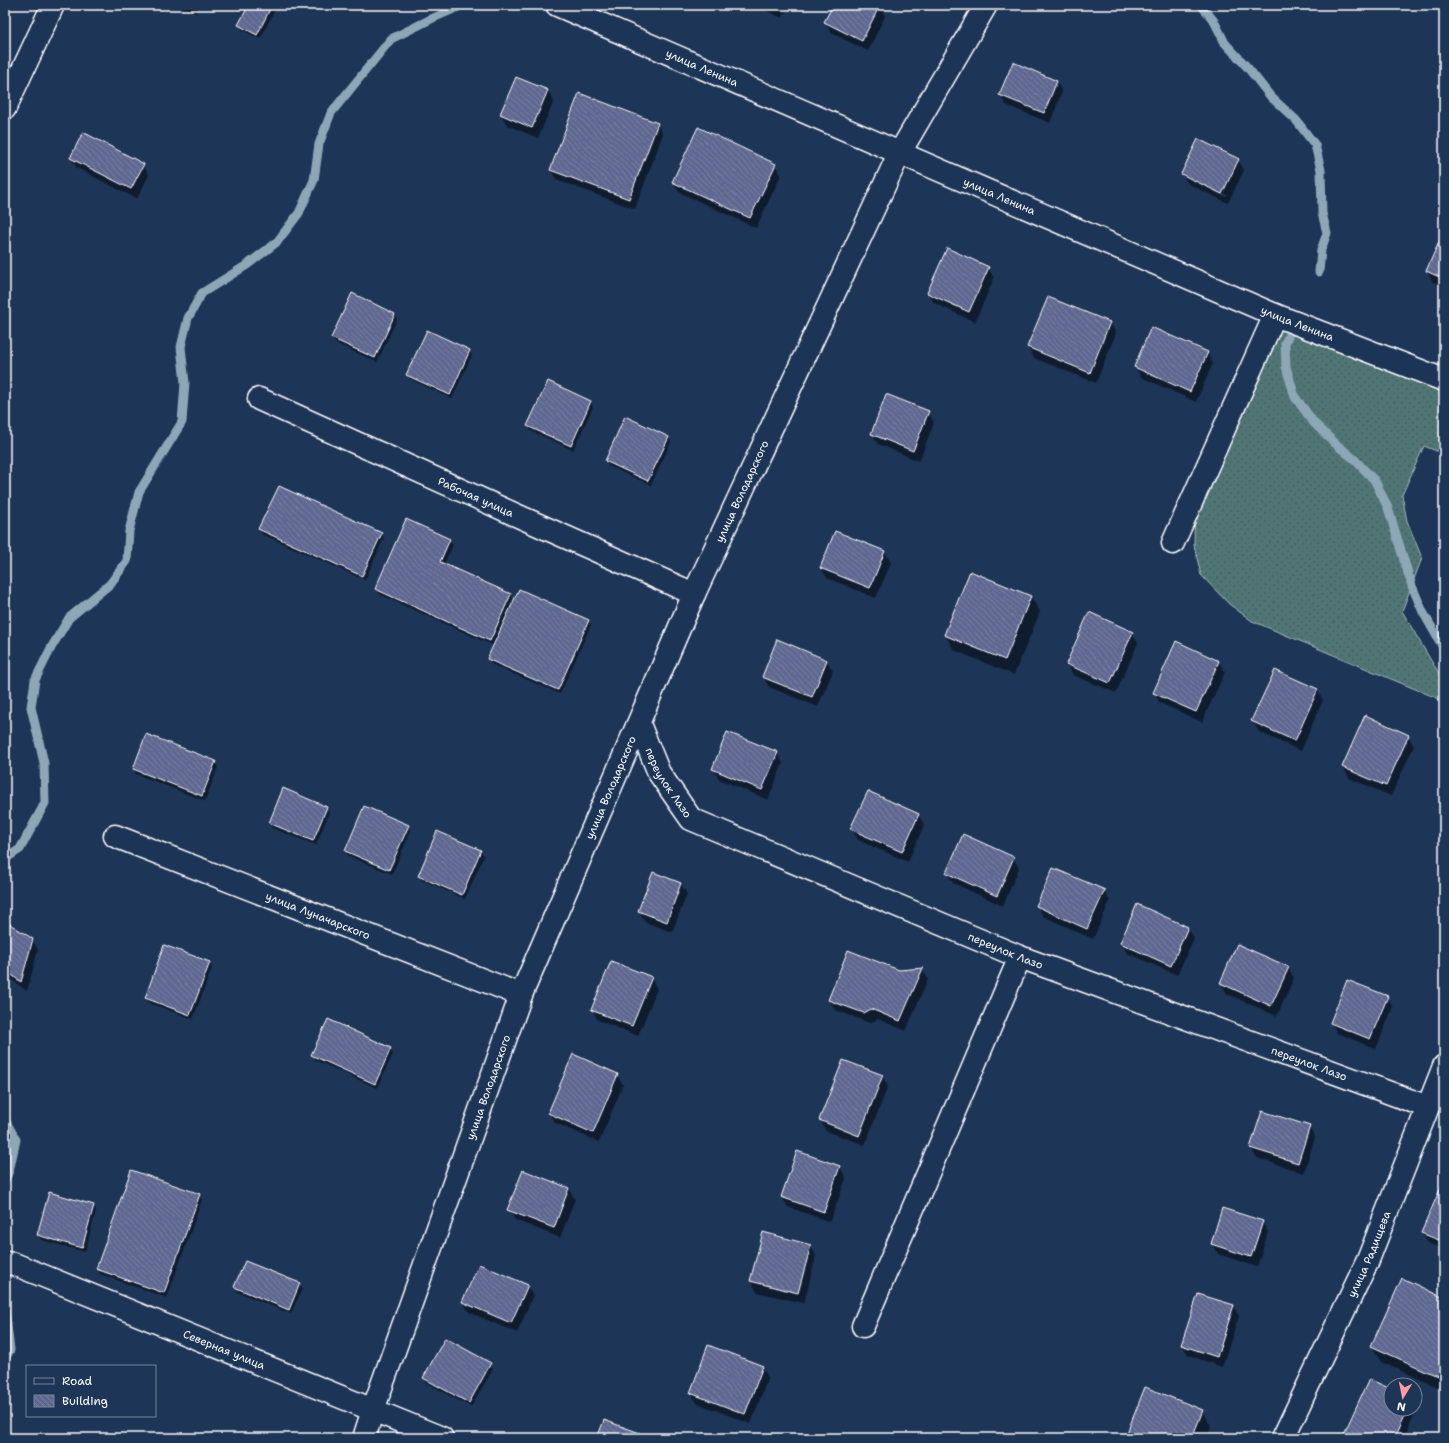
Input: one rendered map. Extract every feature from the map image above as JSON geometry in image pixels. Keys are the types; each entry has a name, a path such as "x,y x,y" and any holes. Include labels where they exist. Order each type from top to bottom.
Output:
{"street":[{"path":"5,108 54,5"},
{"name":"улица Ленина","path":"557,5 1275,315 1444,380"},
{"name":"улица Володарского","path":"364,1438 521,995 694,594 900,154 986,5"},
{"path":"1173,543 1275,315"},
{"name":"Рабочая улица","path":"259,399 516,516 694,594"},
{"name":"переулок Лазо","path":"639,724 658,773 691,819 1020,957 1428,1108"},
{"name":"улица Луначарского","path":"115,836 521,995"},
{"path":"863,1326 1020,957"},
{"name":"улица Радищева","path":"1283,1438 1368,1260 1444,1066"},
{"name":"Северная улица","path":"5,1263 14,1264 442,1438"}],"green space":[{"path":"1275,315 1444,380 1444,454 1424,446 1402,495 1407,521 1422,558 1402,611 1444,680 1444,701 1252,621 1229,604 1201,575 1194,545 1195,494"}],"building":[{"path":"249,5 272,5 257,35 238,25"},
{"path":"833,5 880,5 862,41 824,22"},
{"path":"1013,62 1057,81 1044,113 999,95"},
{"path":"516,77 548,90 532,128 500,114"},
{"path":"579,93 658,123 629,199 550,170"},
{"path":"698,127 776,164 750,218 672,182"},
{"path":"83,132 144,164 131,189 70,158"},
{"path":"1198,139 1239,159 1222,194 1181,174"},
{"path":"1444,231 1444,279 1426,271"},
{"path":"947,248 989,267 969,312 927,293"},
{"path":"352,293 395,314 375,358 331,338"},
{"path":"1048,297 1110,322 1090,373 1027,347"},
{"path":"1151,327 1208,352 1190,392 1134,367"},
{"path":"427,330 470,350 450,395 406,375"},
{"path":"548,381 591,401 571,446 527,426"},
{"path":"886,394 929,411 913,451 871,434"},
{"path":"625,416 669,437 648,481 605,461"},
{"path":"279,486 382,533 362,576 258,529"},
{"path":"406,519 450,539 440,562 511,594 490,641 375,589"},
{"path":"835,531 885,551 870,588 820,568"},
{"path":"970,571 1031,596 1005,660 944,635"},
{"path":"519,589 589,620 558,690 487,659"},
{"path":"1089,612 1133,632 1110,683 1066,664"},
{"path":"777,639 827,660 812,697 762,677"},
{"path":"1176,641 1219,661 1196,712 1153,693"},
{"path":"1275,670 1318,689 1295,741 1251,721"},
{"path":"1365,715 1409,735 1386,786 1342,767"},
{"path":"727,732 778,752 762,790 712,769"},
{"path":"146,734 216,761 202,796 133,769"},
{"path":"283,788 327,807 313,841 269,823"},
{"path":"868,791 919,814 902,852 850,829"},
{"path":"364,806 409,825 389,870 345,851"},
{"path":"437,831 481,850 462,895 418,876"},
{"path":"963,834 1014,857 997,896 946,873"},
{"path":"1053,868 1105,890 1087,929 1036,906"},
{"path":"653,872 681,883 667,922 638,911"},
{"path":"1137,904 1188,927 1171,966 1120,943"},
{"path":"5,921 33,939 21,982 5,970"},
{"path":"1237,944 1289,967 1271,1006 1220,983"},
{"path":"164,945 210,962 190,1015 145,998"},
{"path":"848,950 899,970 923,968 900,1021 871,1009 864,1013 828,1000"},
{"path":"611,961 652,977 632,1026 591,1010"},
{"path":"1347,980 1388,996 1370,1039 1330,1023"},
{"path":"328,1019 391,1048 375,1084 311,1055"},
{"path":"573,1054 618,1074 593,1133 548,1113"},
{"path":"843,1060 883,1075 859,1136 819,1120"},
{"path":"1262,1111 1310,1126 1298,1163 1250,1148"},
{"path":"797,1151 840,1166 824,1212 781,1197"},
{"path":"131,1170 200,1194 164,1293 96,1269"},
{"path":"523,1170 569,1188 554,1228 507,1210"},
{"path":"1444,1180 1444,1242 1421,1233"},
{"path":"49,1192 94,1205 82,1248 37,1235"},
{"path":"1222,1208 1263,1221 1251,1257 1211,1244"},
{"path":"763,1232 811,1245 798,1293 750,1281"},
{"path":"245,1261 300,1283 289,1310 234,1287"},
{"path":"479,1264 528,1285 511,1323 462,1302"},
{"path":"1402,1278 1444,1298 1444,1342 1440,1351 1444,1353 1444,1379 1371,1346"},
{"path":"1198,1294 1234,1305 1217,1357 1181,1345"},
{"path":"445,1338 491,1363 469,1403 423,1378"},
{"path":"708,1345 763,1366 745,1414 690,1393"},
{"path":"1369,1379 1383,1385 1383,1417 1403,1417 1394,1438 1342,1438"},
{"path":"1145,1387 1203,1410 1192,1438 1125,1438"},
{"path":"604,1420 640,1433 640,1438 597,1438"}],"waterway":[{"path":"5,859 20,849 45,803 44,763 31,707 35,680 51,648 69,618 110,584 127,561 129,531 139,492 182,422 185,383 181,347 188,318 202,293 247,265 277,242 299,213 314,180 319,144 331,113 391,39 463,5"},
{"path":"1201,5 1214,21 1225,43 1248,68 1271,97 1296,120 1315,145 1321,170 1322,213 1327,233 1321,250 1319,272"},
{"path":"1294,323 1285,343 1286,367 1295,397 1314,423 1354,459 1375,481 1388,508 1412,586 1423,612 1444,649"},
{"path":"5,1120 16,1140 9,1171 5,1180"},
{"path":"5,1309 10,1350 5,1358"}]}
